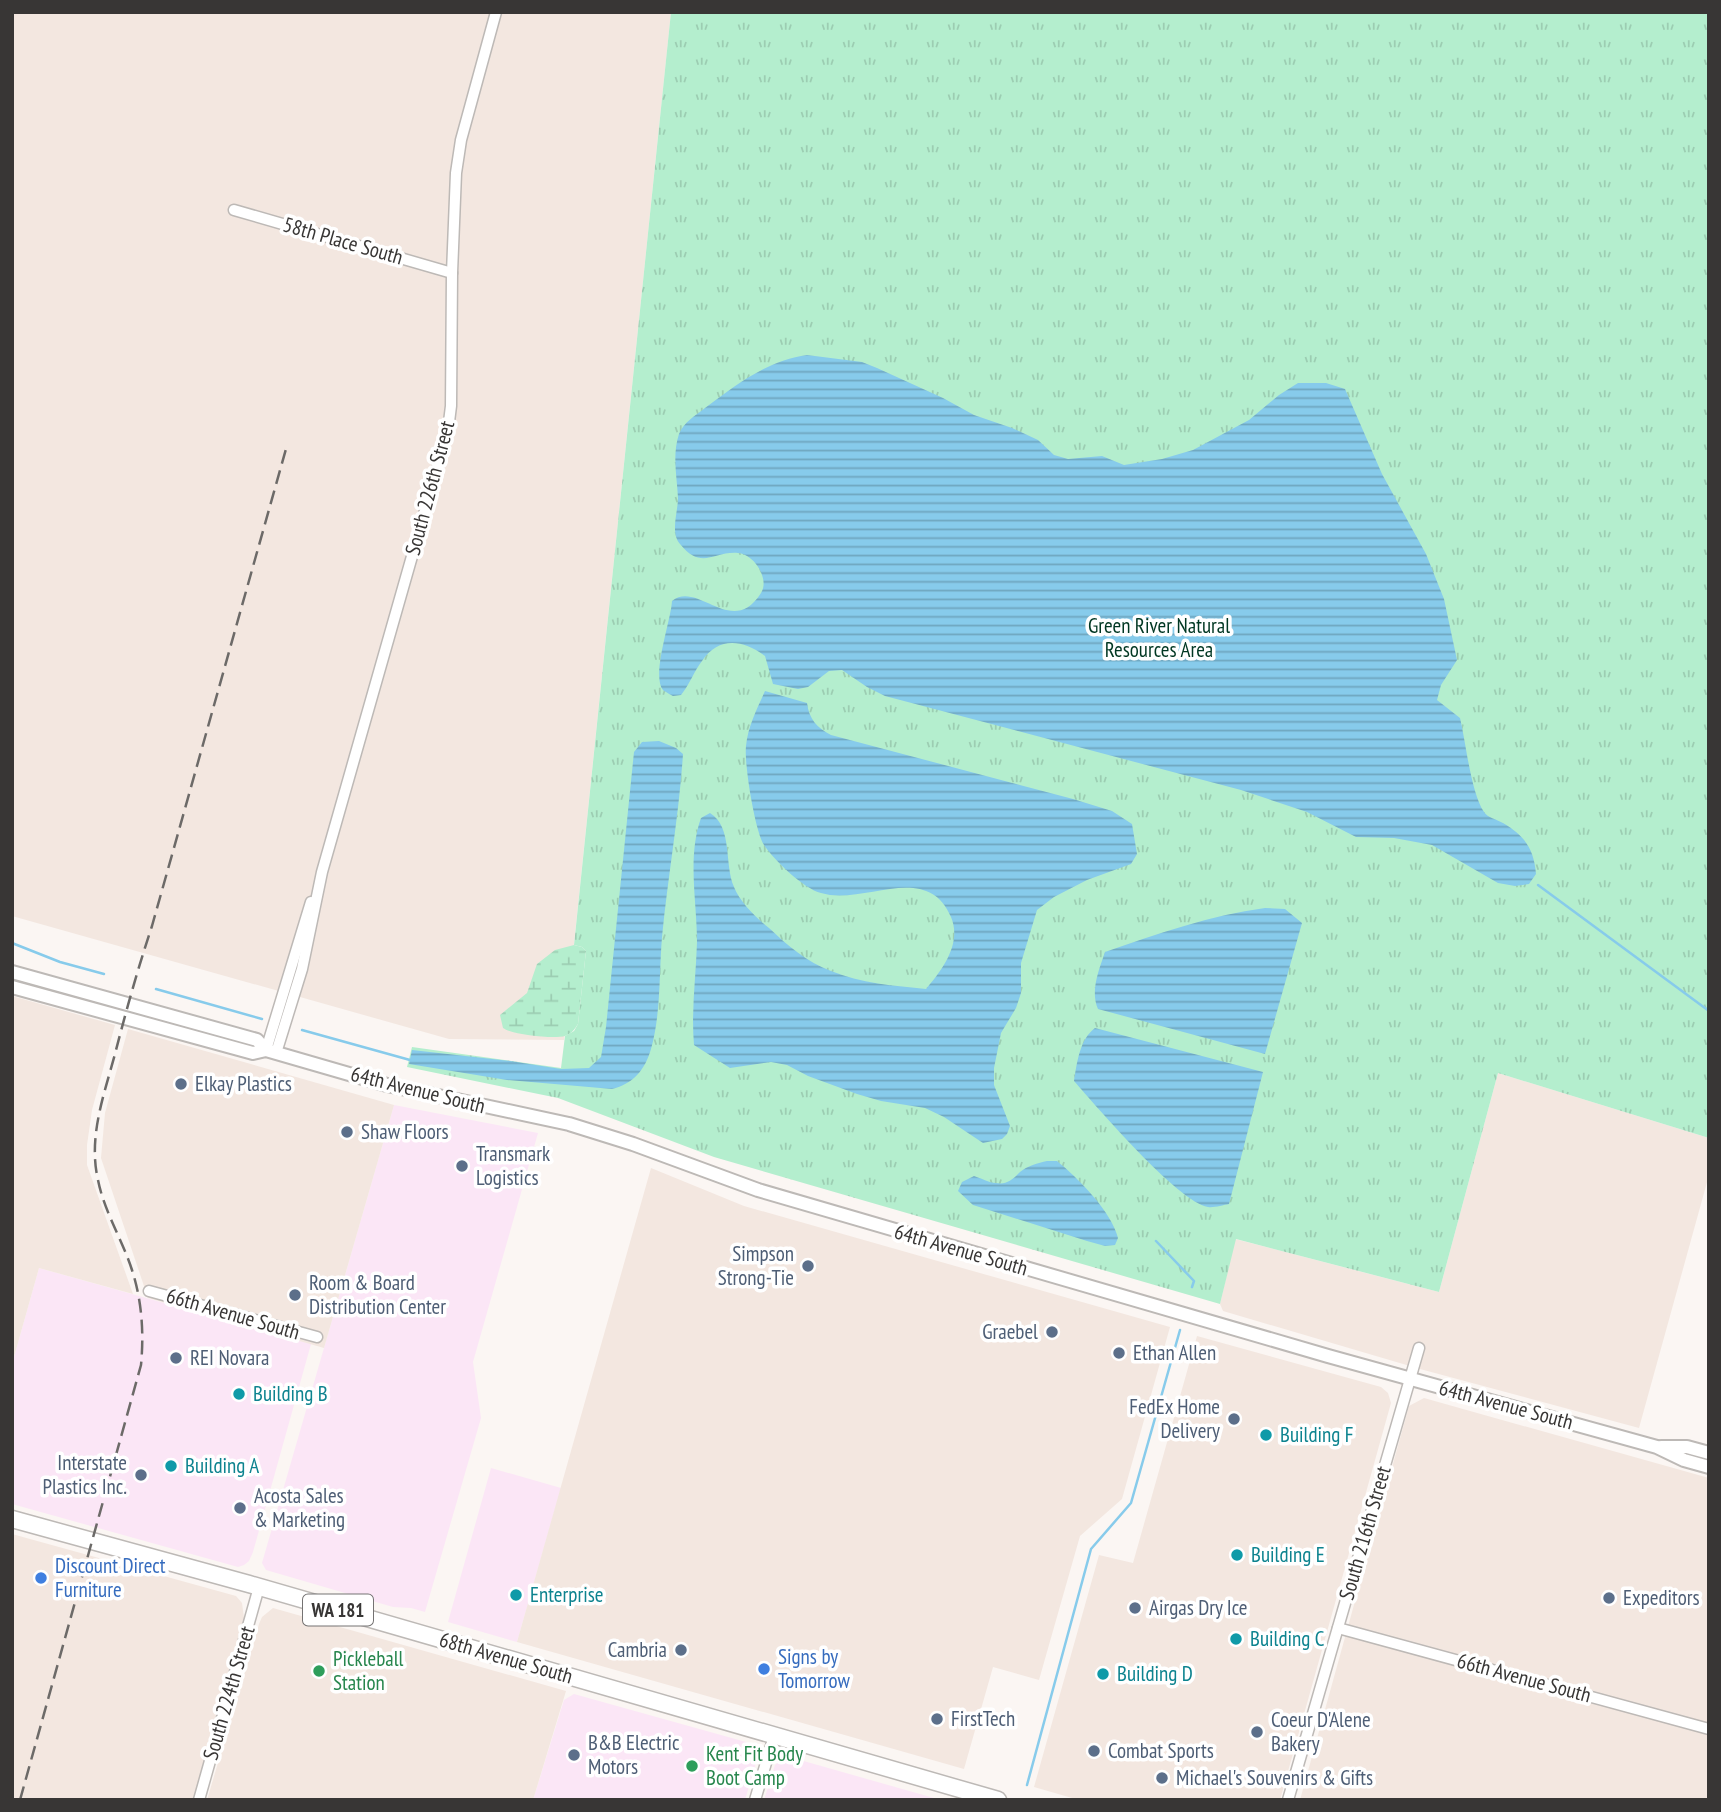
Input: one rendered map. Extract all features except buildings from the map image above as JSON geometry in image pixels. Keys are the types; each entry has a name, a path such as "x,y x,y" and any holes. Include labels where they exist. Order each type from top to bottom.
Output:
{"main road":[{"name":"68th Avenue South","path":"12,1519 259,1587 998,1800"}],"street":[{"name":"South 226th Street","path":"271,1051 300,932 322,872 448,429 451,406 456,173 461,140 496,12"},
{"name":"58th Place South","path":"234,210 452,273"},
{"name":"64th Avenue South","path":"12,972 257,1040 271,1051"},
{"name":"64th Avenue South","path":"12,987 253,1053 271,1051 398,1087 569,1124 634,1144 752,1188 1410,1379 1657,1447 1684,1460 1709,1467"},
{"name":"66th Avenue South","path":"149,1291 317,1338"},
{"name":"South 216th Street","path":"1288,1800 1419,1348"},
{"name":"64th Avenue South","path":"1657,1447 1687,1447 1709,1453"},
{"name":"South 224th Street","path":"199,1800 259,1587"},
{"name":"66th Avenue South","path":"1338,1628 1709,1729"},
{"path":"755,1800 774,1736"}],"shaded area":[{"path":"12,12 671,12 564,1040 449,1039 12,916"},
{"path":"12,996 115,1025 92,1110 87,1165 133,1294 39,1268 12,1364"},
{"path":"128,1029 394,1105 324,1348 148,1298 101,1158 105,1113"},
{"path":"1498,1073 1709,1138 1709,1175 1639,1428 1420,1369 1223,1311 1220,1304 1235,1239 1439,1292"},
{"path":"394,1105 538,1133 473,1362 481,1418 425,1612 393,1607 266,1570 262,1563"},
{"path":"651,1168 744,1206 1170,1327 1122,1499 1080,1536 1039,1680 993,1667 964,1769 517,1642"},
{"path":"39,1268 311,1344 253,1552 244,1565 238,1567 12,1504 12,1364"},
{"path":"1197,1336 1381,1387 1388,1393 1391,1403 1280,1800 1079,1800 1034,1787 1099,1555 1133,1563"},
{"path":"1424,1398 1709,1478 1709,1800 1300,1800 1409,1406"},
{"path":"491,1468 561,1488 517,1642 448,1622"},
{"path":"12,1534 236,1596 242,1603 245,1625 195,1800 12,1800"},
{"path":"273,1608 566,1691 533,1800 207,1800 259,1624 262,1617"},
{"path":"574,1694 746,1742 755,1755 756,1763 745,1800 533,1800 564,1700"},
{"path":"786,1756 941,1800 764,1800 775,1765"}],"green space":[{"name":"Green River Natural Resources Area","path":"671,12 1709,12 1709,1138 1498,1073 1439,1292 1236,1239 1220,1304 714,1157 558,1098 407,1067 412,1047 561,1068 565,1036 574,1031 578,1024 586,951 574,945"},
{"path":"574,945 586,951 578,1024 574,1029 565,1036 552,1037 524,1034 503,1028 500,1015 527,993 537,964 555,950"}],"water":[{"path":"807,355 862,362 877,368 974,415 1038,440 1054,455 1068,459 1102,456 1124,465 1162,459 1193,450 1249,420 1298,383 1326,383 1345,389 1382,474 1426,554 1444,599 1457,660 1441,685 1437,700 1460,718 1479,804 1488,816 1517,833 1530,850 1536,874 1529,884 1515,886 1498,883 1432,845 1394,838 1356,837 1307,812 1241,790 885,696 842,670 829,671 808,687 798,689 773,684 765,656 740,644 724,644 709,653 681,695 673,696 664,691 660,683 660,661 672,601 693,597 727,610 739,611 750,606 763,587 759,568 744,554 695,557 677,539 675,458 679,434 694,417 753,375 779,362"},
{"path":"765,691 807,703 814,722 831,735 1073,799 1112,811 1132,824 1137,854 1131,864 1087,880 1054,897 1037,910 1021,963 1021,993 1016,1008 1001,1033 994,1068 994,1085 1010,1126 1002,1139 983,1143 944,1117 925,1108 857,1094 808,1076 787,1065 771,1062 730,1068 694,1045 693,1006 697,942 694,848 701,818 710,813 722,827 731,878 740,898 754,915 783,941 814,963 854,978 926,989 939,973 952,946 954,927 951,917 940,900 927,891 893,888 856,894 821,893 806,886 790,873 764,845 748,782 746,746 753,718"},
{"path":"659,741 683,754 662,937 657,1022 651,1049 642,1070 626,1084 612,1089 507,1080 409,1064 412,1050 561,1069 589,1068 601,1057 634,752 642,742"},
{"path":"1265,908 1285,909 1302,923 1265,1054 1098,1009 1095,988 1105,952 1204,920"},
{"path":"1095,1028 1263,1072 1229,1204 1208,1207 1177,1189 1118,1131 1074,1081 1083,1045"},
{"path":"1047,1161 1057,1161 1093,1196 1115,1228 1118,1238 1115,1245 1105,1246 1087,1241 973,1205 958,1191 962,1182 974,1176 1003,1183 1026,1168"}],"waterway":[{"path":"1538,885 1709,1011"},
{"path":"12,943 60,962 104,974"},
{"path":"156,989 262,1019"},
{"path":"302,1030 410,1060"},
{"path":"1156,1241 1194,1281 1192,1287"},
{"path":"1027,1785 1091,1549 1131,1503 1180,1330"}],"railway":[{"path":"20,1800 141,1365 138,1293 128,1259 104,1203 95,1164 99,1116 286,449"}],"place":[{"name":"Elkay Plastics","path":"181,1084"},
{"name":"Shaw Floors","path":"347,1132"},
{"name":"Transmark Logistics","path":"462,1166"},
{"name":"Simpson Strong-Tie","path":"808,1266"},
{"name":"Room & Board Distribution Center","path":"295,1295"},
{"name":"Graebel","path":"1052,1332"},
{"name":"Ethan Allen","path":"1119,1353"},
{"name":"REI Novara","path":"176,1358"},
{"name":"Building B","path":"239,1394"},
{"name":"FedEx Home Delivery","path":"1234,1419"},
{"name":"Building F","path":"1266,1435"},
{"name":"Building A","path":"171,1466"},
{"name":"Interstate Plastics Inc.","path":"141,1475"},
{"name":"Acosta Sales & Marketing","path":"240,1508"},
{"name":"Building E","path":"1237,1555"},
{"name":"Discount Direct Furniture","path":"41,1578"},
{"name":"Enterprise","path":"516,1595"},
{"name":"Expeditors","path":"1609,1598"},
{"name":"Airgas Dry Ice","path":"1135,1608"},
{"name":"Building C","path":"1236,1639"},
{"name":"Cambria","path":"681,1650"},
{"name":"Signs by Tomorrow","path":"764,1669"},
{"name":"Pickleball Station","path":"319,1671"},
{"name":"Building D","path":"1103,1674"},
{"name":"FirstTech","path":"937,1719"},
{"name":"Coeur D'Alene Bakery","path":"1257,1732"},
{"name":"Combat Sports","path":"1094,1751"},
{"name":"B&B Electric Motors","path":"574,1755"},
{"name":"Kent Fit Body Boot Camp","path":"692,1766"},
{"name":"Michael's Souvenirs & Gifts","path":"1162,1778"}]}
